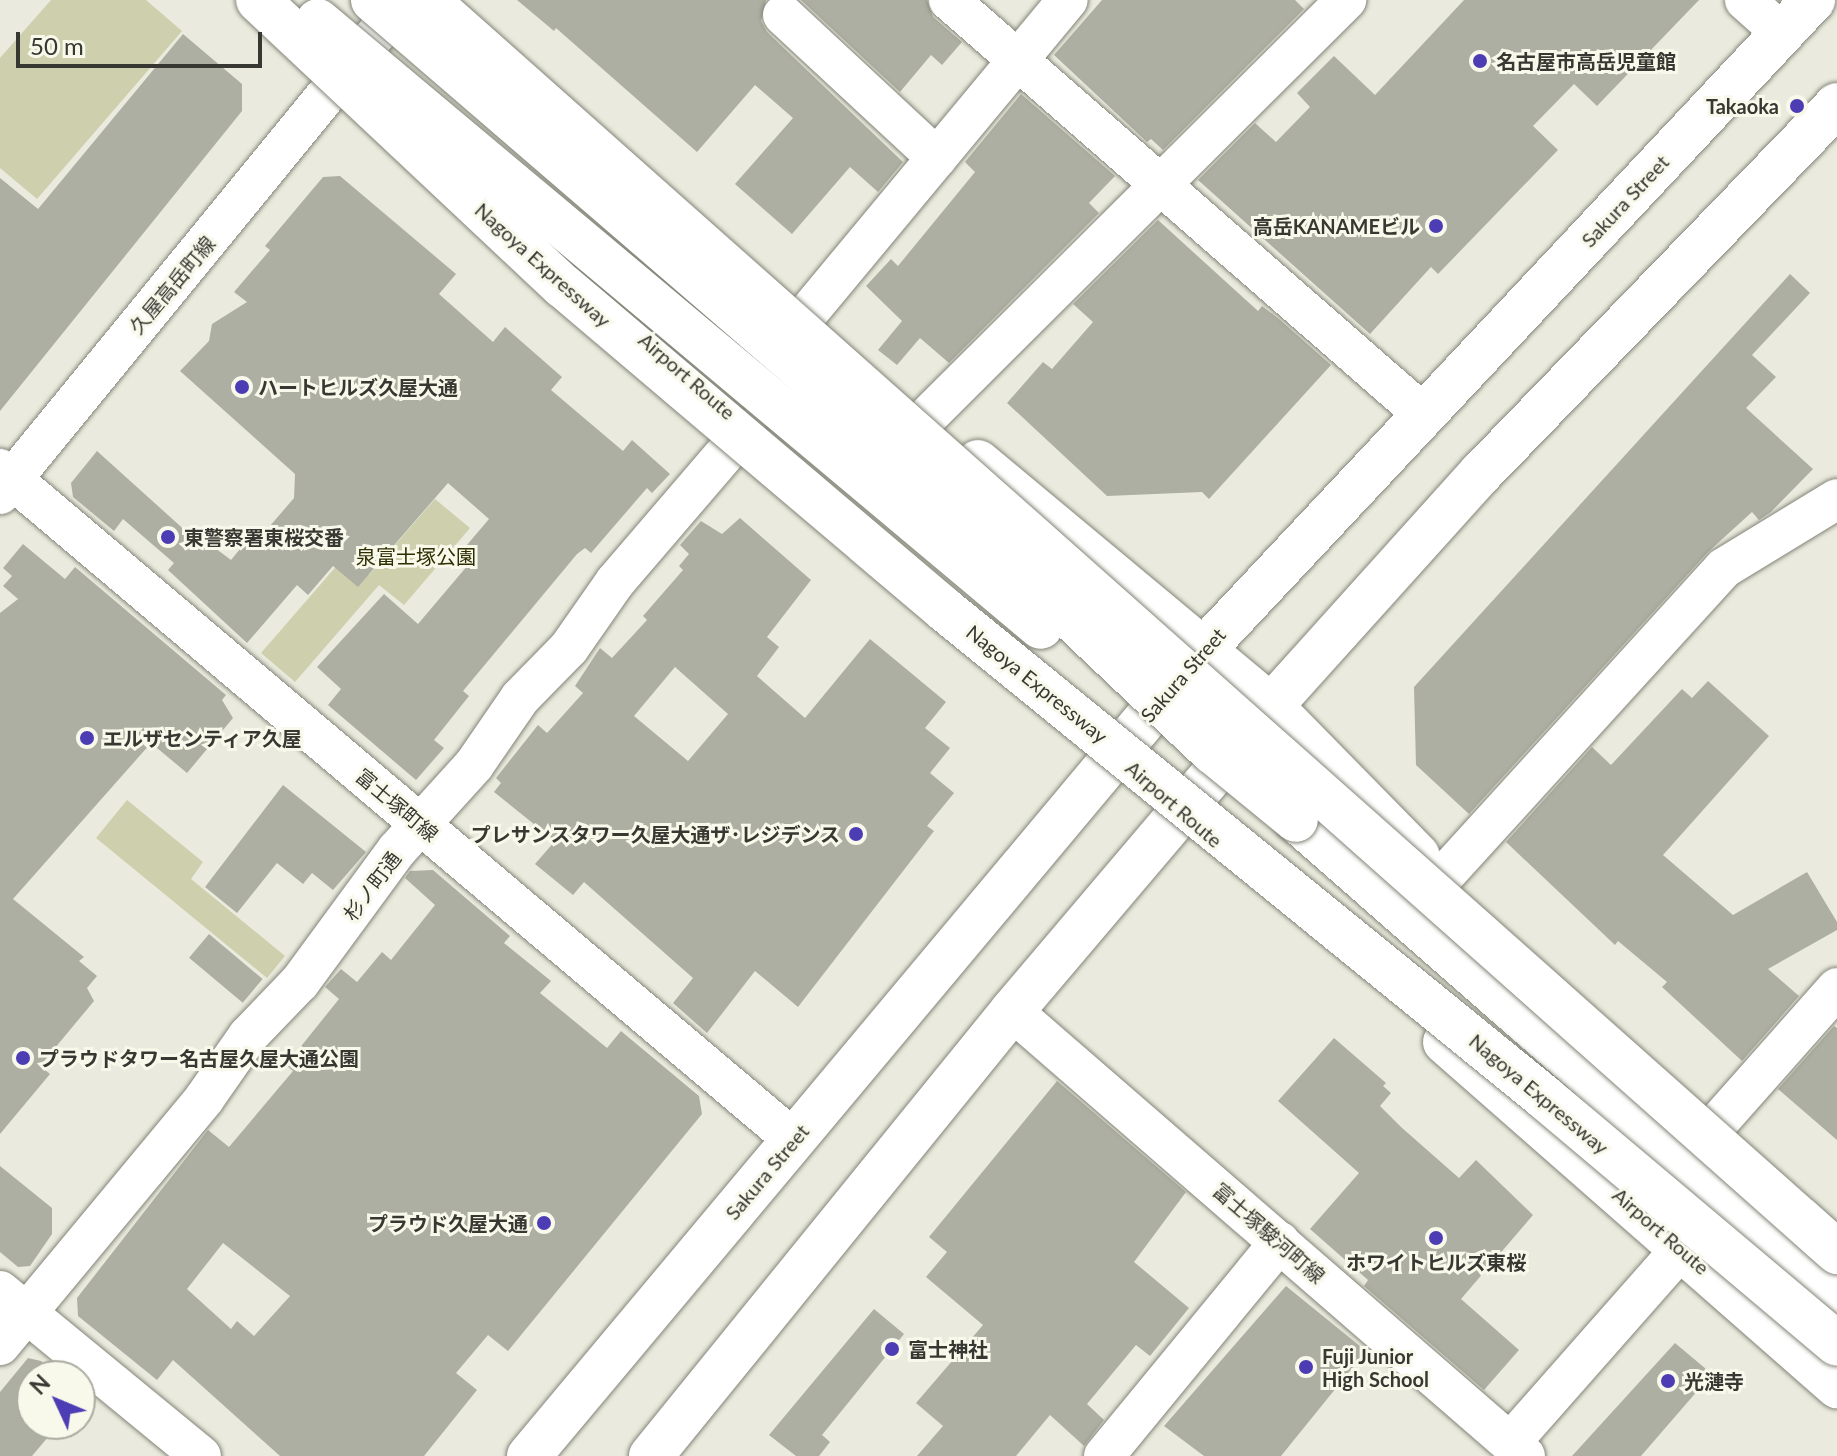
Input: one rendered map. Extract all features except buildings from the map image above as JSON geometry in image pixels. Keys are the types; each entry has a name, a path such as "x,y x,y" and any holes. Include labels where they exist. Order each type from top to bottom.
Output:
{"main road":[{"name":"Airport Route","path":"258,0 1837,1386"},
{"name":"Nagoya Expressway","path":"258,0 563,286 945,610 1544,1097 1837,1344"},
{"path":"293,0 1163,730 1213,752"},
{"path":"373,0 872,430 1213,752 1296,820 1837,1294"},
{"path":"427,0 1837,1252"},
{"path":"460,0 926,418 1271,706 1441,879 1837,1232"},
{"name":"Sakura Street","path":"529,1456 1205,648 1813,0"},
{"path":"651,1456 1012,1011 1271,706 1481,473 1832,122"}],"street":[{"name":"久屋高岳町線","path":"4,481 345,76 404,0"},
{"path":"949,0 1164,184 1423,414"},
{"path":"807,314 1068,0"},
{"path":"926,418 1346,0"},
{"path":"1745,0 1782,33"},
{"path":"783,15 937,158"},
{"name":"杉ノ町通","path":"0,1345 12,1302 144,1174 248,1036 300,982 421,826 474,765 520,698 569,648 615,582 746,429"},
{"name":"富士塚町線","path":"4,481 794,1140"},
{"path":"1441,879 1724,568 1837,499"},
{"path":"1715,1126 1837,988"},
{"name":"富士塚駿河町線","path":"1012,1011 1518,1449"},
{"path":"1104,1456 1280,1242"},
{"path":"1518,1449 1681,1249"},
{"path":"12,1302 201,1456"}],"green space":[{"path":"51,0 146,0 182,31 37,199 0,168 0,58"},
{"name":"泉富士塚公園","path":"435,499 470,528 404,605 379,585 295,682 261,653 346,555 369,575"},
{"path":"127,800 203,862 191,879 285,956 267,978 96,838"}],"place":[{"name":"名古屋市高岳児童館","path":"1480,61"},
{"name":"Takaoka","path":"1797,106"},
{"name":"高岳KANAMEビル","path":"1436,226"},
{"name":"ハートヒルズ久屋大通","path":"242,387"},
{"name":"東警察署東桜交番","path":"168,537"},
{"name":"エルザセンティア久屋","path":"87,738"},
{"name":"プレサンスタワー久屋大通ザ･レジデンス","path":"856,834"},
{"name":"プラウドタワー名古屋久屋大通公園","path":"23,1058"},
{"name":"プラウド久屋大通","path":"544,1223"},
{"name":"ホワイトヒルズ東桜","path":"1436,1238"},
{"name":"富士神社","path":"892,1349"},
{"name":"Fuji Junior High School","path":"1306,1367"},
{"name":"光漣寺","path":"1668,1381"}]}
